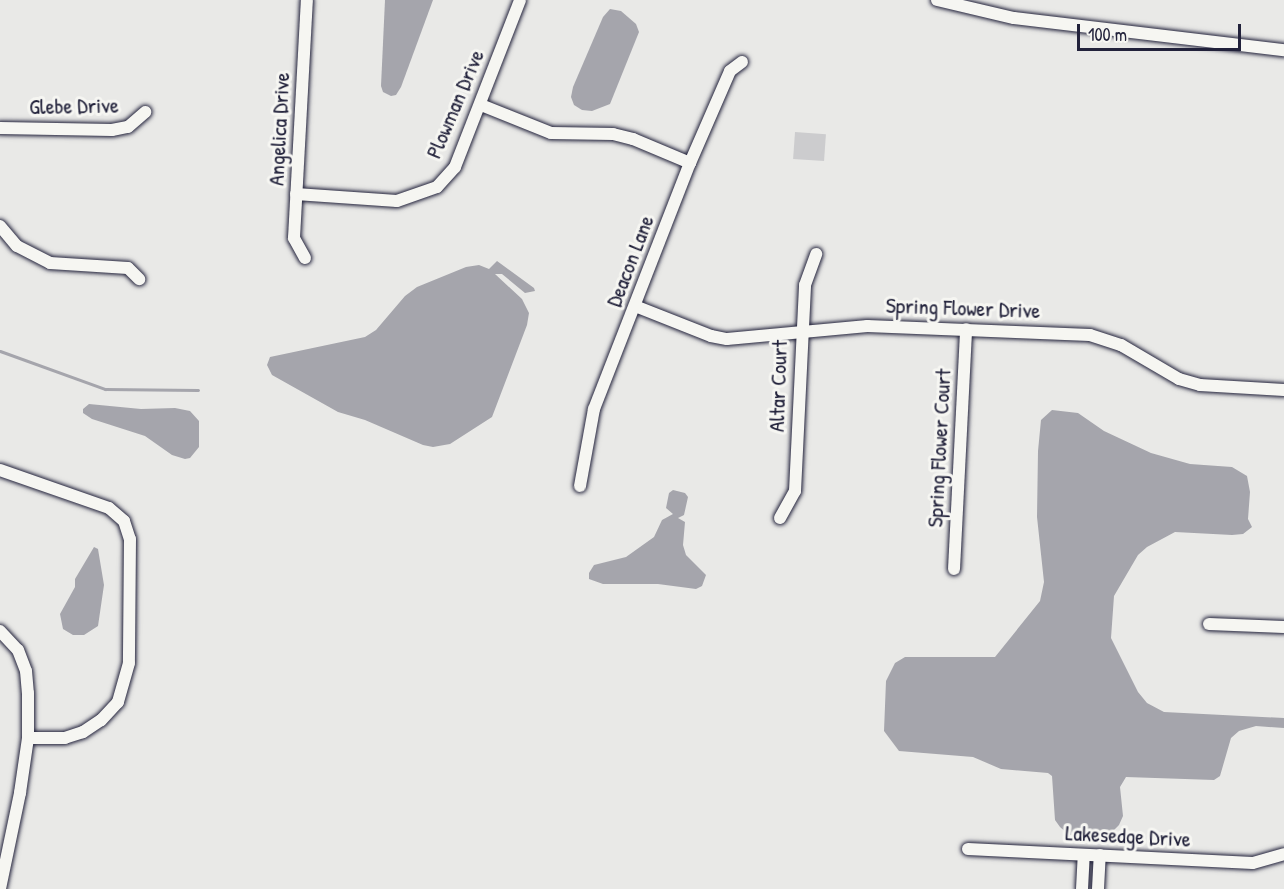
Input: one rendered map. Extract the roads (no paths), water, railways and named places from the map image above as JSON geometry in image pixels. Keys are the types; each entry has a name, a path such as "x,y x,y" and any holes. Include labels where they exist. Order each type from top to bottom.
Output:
{"street":[{"name":"Angelica Drive","path":"304,258 294,238 307,0"},
{"name":"Plowman Drive","path":"296,194 397,201 437,187 455,167 481,105 519,0"},
{"path":"937,0 1014,18 1284,50"},
{"name":"Deacon Lane","path":"580,486 594,409 690,163 730,71 742,62"},
{"path":"481,105 551,133 613,134 633,139 690,163"},
{"name":"Glebe Drive","path":"0,128 112,130 128,127 145,112"},
{"path":"0,226 17,246 50,263 128,268 139,279"},
{"name":"Altar Court","path":"780,518 795,491 805,285 816,254"},
{"name":"Spring Flower Drive","path":"635,306 711,336 727,339 867,326 1090,335 1121,345 1179,379 1200,385 1284,390"},
{"name":"Spring Flower Court","path":"954,569 966,329"},
{"path":"0,471 109,508 124,521 130,539 132,560 129,663 118,702 101,720 74,735 65,738 27,738"},
{"path":"1209,624 1284,627"},
{"path":"0,631 18,650 26,671 27,738 20,793 0,889"},
{"name":"Lakesedge Drive","path":"968,849 1252,863 1284,854"},
{"path":"1082,889 1084,855"},
{"path":"1098,889 1100,855"}],"waterway":[{"path":"0,351 105,389 198,390"}]}
